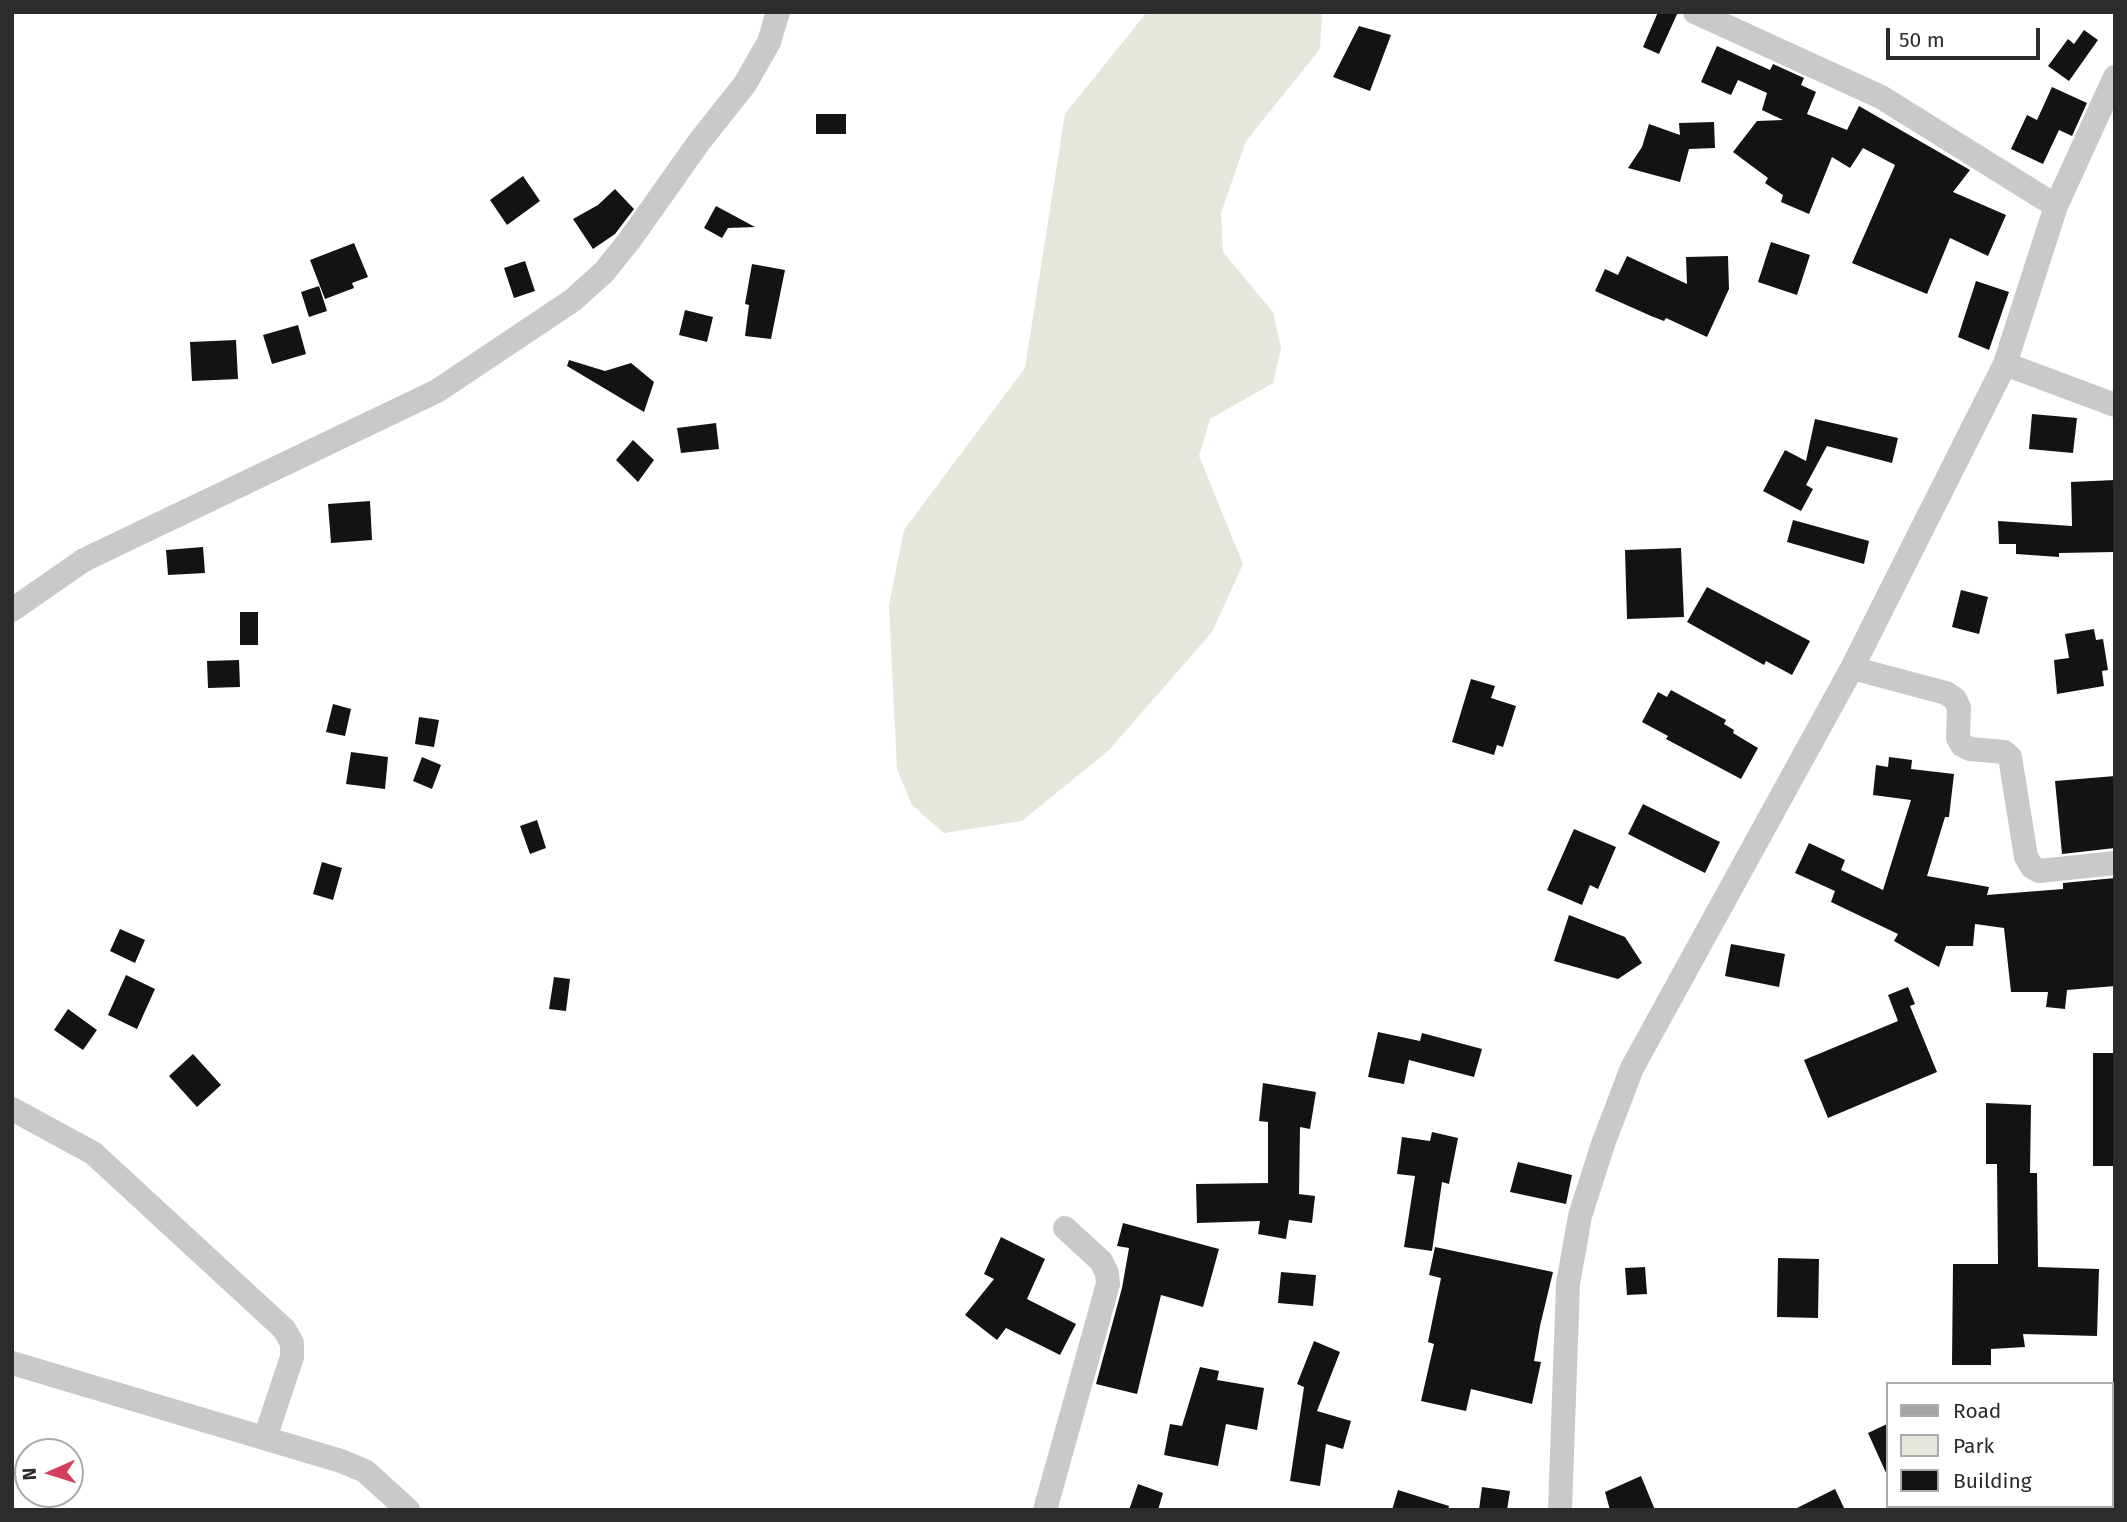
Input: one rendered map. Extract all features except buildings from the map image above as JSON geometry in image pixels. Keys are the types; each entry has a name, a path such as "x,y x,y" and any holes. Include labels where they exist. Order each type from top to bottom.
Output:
{"street":[{"path":"12,610 84,560 437,391 573,300 604,272 629,241 699,142 745,83 769,42 778,12"},
{"path":"1695,12 1881,97 2056,206"},
{"path":"1560,1510 1568,1284 1580,1216 1603,1144 1632,1068 1852,667 2006,364 2056,206 2115,77"},
{"path":"2006,364 2115,405"},
{"path":"1852,667 1946,693 1955,699 1959,708 1958,738 1962,745 1970,749 2004,752 2010,757 2026,857 2032,867 2039,871 2115,863"},
{"path":"12,1109 93,1153 284,1329 292,1343 292,1357 265,1438"},
{"path":"1045,1510 1108,1284 1107,1273 1101,1261 1065,1228"},
{"path":"12,1363 265,1438 365,1471 408,1510"}],"green space":[{"path":"1147,12 1322,12 1320,49 1246,141 1221,213 1223,252 1273,312 1281,348 1273,383 1210,419 1199,456 1243,564 1212,632 1110,749 1022,821 944,833 912,805 897,769 889,606 904,530 1025,368 1065,114"}]}
